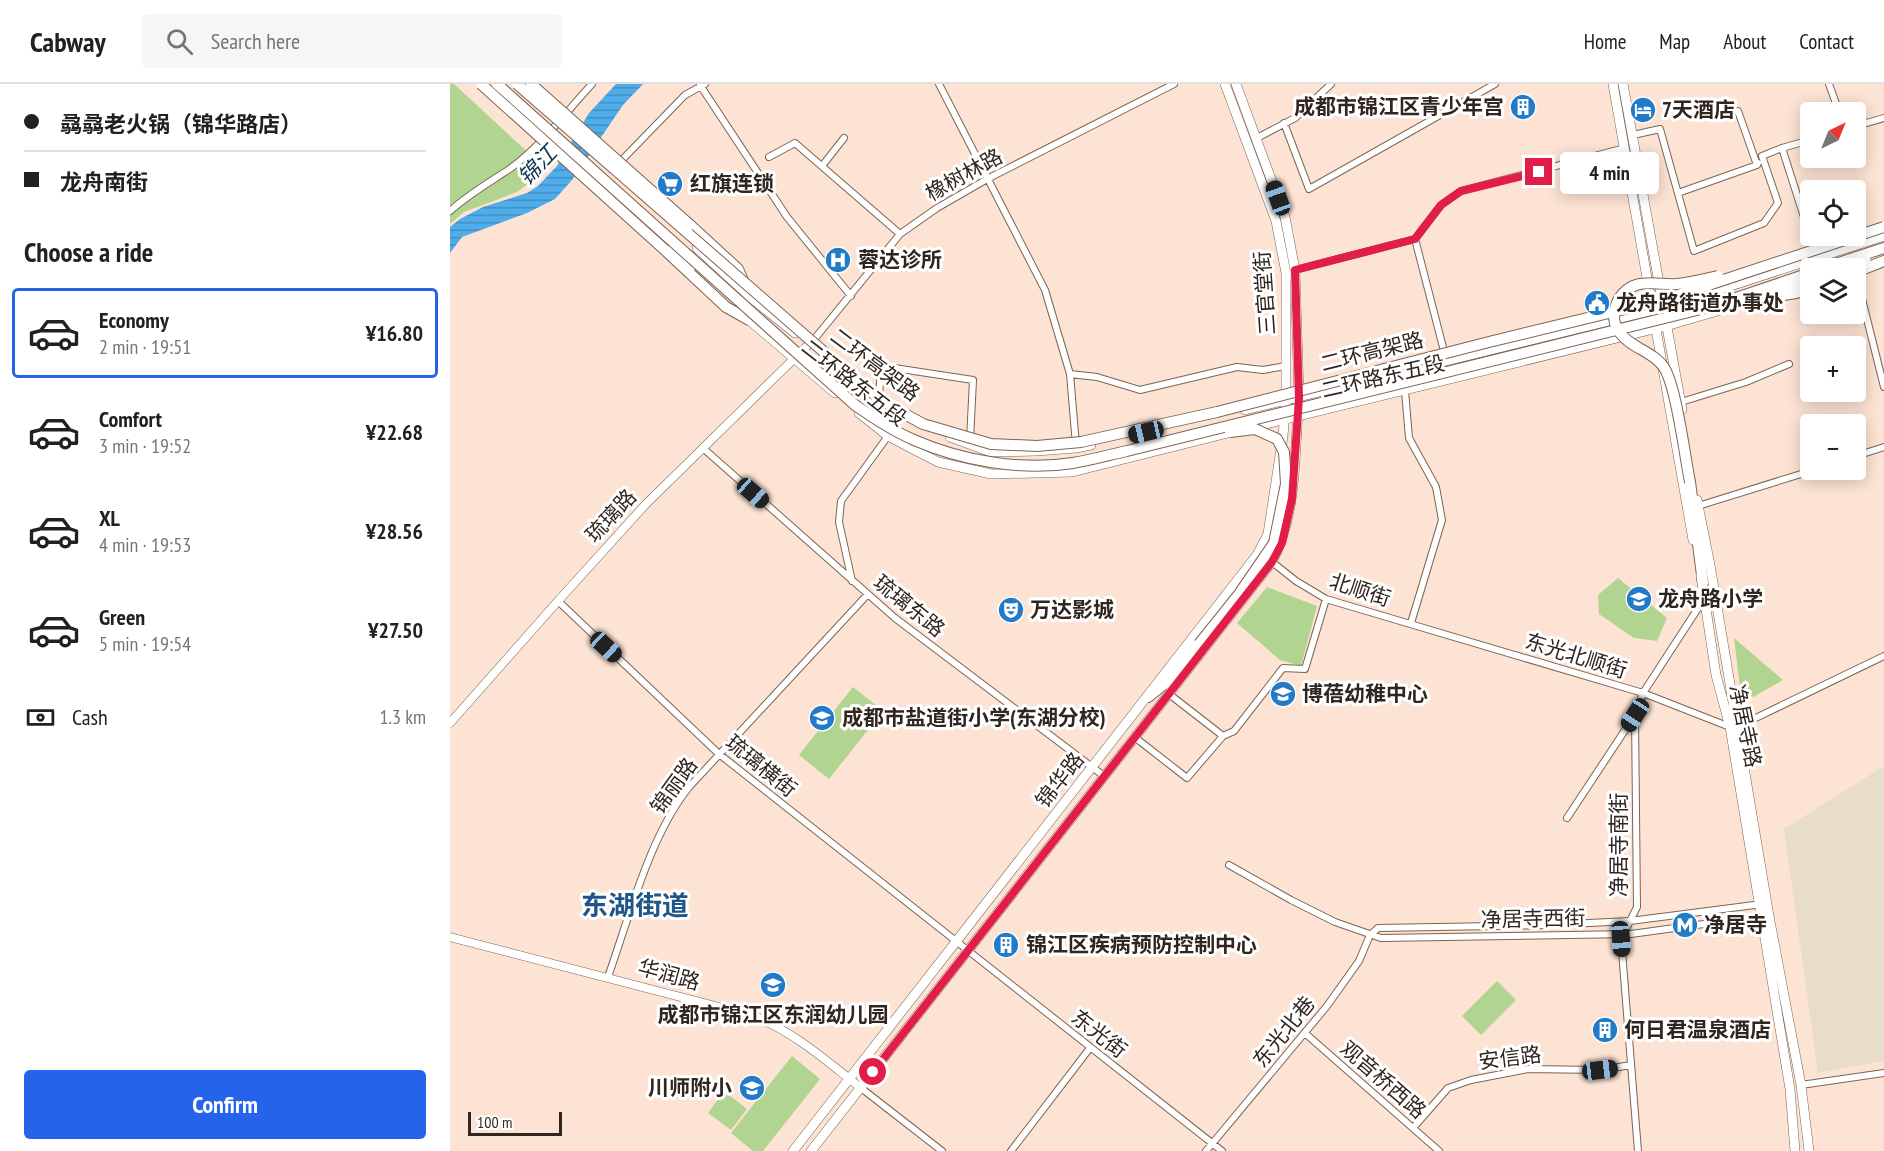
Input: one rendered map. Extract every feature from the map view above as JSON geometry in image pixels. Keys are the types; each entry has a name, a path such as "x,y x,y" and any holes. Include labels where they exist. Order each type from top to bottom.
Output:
{"highway":[{"path":"481,84 726,307 749,321"},
{"name":"二环高架路","path":"497,84 855,405 915,441 952,453 996,462 1034,466 1072,463 1127,451 1706,308 1800,276"},
{"name":"二环高架路","path":"517,84 870,391 892,407 923,424 991,444 1037,447 1081,442 1217,412 1666,299 1828,246"},
{"path":"531,84 738,268 750,297"},
{"name":"二环高架路","path":"1866,232 1884,226"},
{"path":"1703,583 1690,482 1668,375 1656,358 1625,339 1618,331 1613,314 1619,298 1627,290 1637,285 1689,283 1825,246"},
{"path":"1857,258 1884,250"},
{"path":"1866,266 1884,261"},
{"path":"1758,299 1800,292"},
{"path":"1127,451 1156,449 1255,429 1277,439 1284,452 1286,484 1274,543 1239,594 1174,676 1148,697"}],"main road":[{"name":"二环路东五段","path":"488,84 546,135 557,150 739,306 749,321 888,436 938,462 991,474 1072,472 1666,326 1758,299 1800,284"},
{"name":"二环路东五段","path":"523,84 560,118 576,129 616,167 630,184 750,297 879,403 911,423 991,452 1076,448 1299,398 1447,359 1663,308 1854,246"},
{"name":"三官堂街","path":"1225,84 1276,221 1286,273 1286,400"},
{"name":"三官堂街","path":"1236,84 1285,217 1295,270 1299,398"},
{"name":"净居寺路","path":"1613,84 1698,567 1703,583 1716,675 1734,727"},
{"name":"净居寺路","path":"1623,84 1710,565 1790,1089 1796,1151"},
{"name":"二环路东五段","path":"1866,242 1884,236"},
{"path":"1866,262 1884,250"},
{"name":"锦华路","path":"811,1151 1272,562 1282,543 1292,499 1299,398"},
{"name":"锦华路","path":"793,1151 1257,555 1268,534 1277,483 1286,400"},
{"name":"净居寺路","path":"1764,916 1801,1085 1809,1151"}],"street":[{"path":"450,211 491,179 511,167 546,135 592,84"},
{"path":"939,84 1045,290 1070,374 1076,448"},
{"name":"橡树林路","path":"809,344 900,234 937,208 989,178 1174,84"},
{"path":"1257,138 1294,118 1330,84"},
{"path":"1284,123 1309,189 1495,84"},
{"path":"1829,84 1835,102"},
{"path":"616,167 685,95 702,85 787,217 851,296"},
{"path":"1738,111 1757,165"},
{"path":"1866,123 1884,118"},
{"path":"1634,135 1660,129 1694,250 1764,223 1778,203 1762,156"},
{"path":"822,166 844,138"},
{"path":"769,157 795,143 900,234"},
{"path":"1678,193 1757,165 1762,156 1800,143"},
{"path":"1295,270 1415,239 1441,205 1461,191 1625,148"},
{"path":"1782,148 1800,204"},
{"path":"1415,239 1447,359"},
{"path":"1866,317 1884,387"},
{"name":"琉璃路","path":"450,723 645,505 809,344"},
{"path":"1681,402 1746,382 1789,364"},
{"path":"879,403 881,366 973,381 970,444"},
{"path":"1070,374 1097,377 1140,390 1237,368 1263,370 1286,366"},
{"path":"1405,391 1409,438 1436,487 1442,520 1411,623"},
{"path":"852,581 839,522 841,501 888,436"},
{"path":"1866,453 1884,447"},
{"name":"琉璃东路","path":"704,449 896,618 1104,776"},
{"path":"1698,506 1800,474"},
{"name":"北顺街","path":"1272,562 1296,581 1326,599 1411,623"},
{"name":"锦丽路","path":"608,977 646,870 673,809 719,754 868,594"},
{"path":"1137,739 1187,778 1223,736 1234,731 1283,668 1305,669 1326,599"},
{"path":"1567,818 1635,715 1643,693 1704,599"},
{"name":"琉璃横街","path":"558,601 719,754 956,942"},
{"name":"东光北顺街","path":"1411,623 1643,693 1734,727"},
{"path":"1734,727 1884,656"},
{"path":"1169,694 1223,736"},
{"name":"净居寺南街","path":"1635,715 1637,907 1621,939 1638,1151"},
{"name":"净居寺西街","path":"1229,865 1326,918 1381,938 1624,934 1764,916"},
{"name":"净居寺西街","path":"1370,934 1378,928 1630,921 1762,904"},
{"name":"东光北巷","path":"1206,1151 1306,1034 1359,961 1370,934"},
{"name":"华润路","path":"450,937 754,1016 779,1027 805,1043 861,1088"},
{"name":"东光街","path":"956,942 1222,1151"},
{"name":"观音桥西路","path":"1306,1034 1439,1151"},
{"path":"1011,1151 1090,1048"},
{"name":"安信路","path":"1413,1128 1448,1088 1471,1080 1528,1069 1600,1070 1631,1065"},
{"path":"1801,1085 1884,1073"},
{"path":"861,1088 942,1151"}],"shaded area":[{"path":"1884,766 1884,1061 1818,1073 1784,829"}],"green space":[{"path":"450,84 454,84 547,170 517,192 464,212 450,224"},
{"path":"1618,578 1667,618 1657,641 1634,638 1599,614 1598,595"},
{"path":"1267,587 1317,606 1301,666 1280,660 1237,623"},
{"path":"1734,638 1783,680 1753,697 1740,688"},
{"path":"853,687 883,711 829,779 799,755"},
{"path":"1497,981 1516,1000 1481,1035 1462,1016"},
{"path":"792,1056 820,1079 763,1151 753,1151 731,1133"},
{"path":"724,1091 747,1109 731,1130 708,1113"}],"water":[{"path":"616,84 643,84 623,105 572,180 555,199 527,213 462,237 450,253 450,227 483,207 527,193 538,186 557,166 589,113"}],"place":[{"name":"成都市锦江区青少年宫","path":"1523,107"},
{"name":"7天酒店","path":"1643,110"},
{"name":"红旗连锁","path":"670,184"},
{"name":"蓉达诊所","path":"838,260"},
{"name":"龙舟路街道办事处","path":"1597,303"},
{"name":"龙舟路小学","path":"1639,599"},
{"name":"万达影城","path":"1011,610"},
{"name":"博蓓幼稚中心","path":"1283,694"},
{"name":"成都市盐道街小学(东湖分校)","path":"822,718"},
{"name":"净居寺","path":"1685,925"},
{"name":"锦江区疾病预防控制中心","path":"1006,945"},
{"name":"成都市锦江区东润幼儿园","path":"773,985"},
{"name":"何日君温泉酒店","path":"1605,1030"},
{"name":"川师附小","path":"752,1088"}],"district":[{"name":"东湖街道","path":"635,906"}],"route":[{"path":"873,1072 1272,562 1282,543 1292,499 1299,398 1295,270 1415,239 1441,205 1461,191 1539,172"}],"water label":[{"name":"锦江","path":"537,165"}]}
